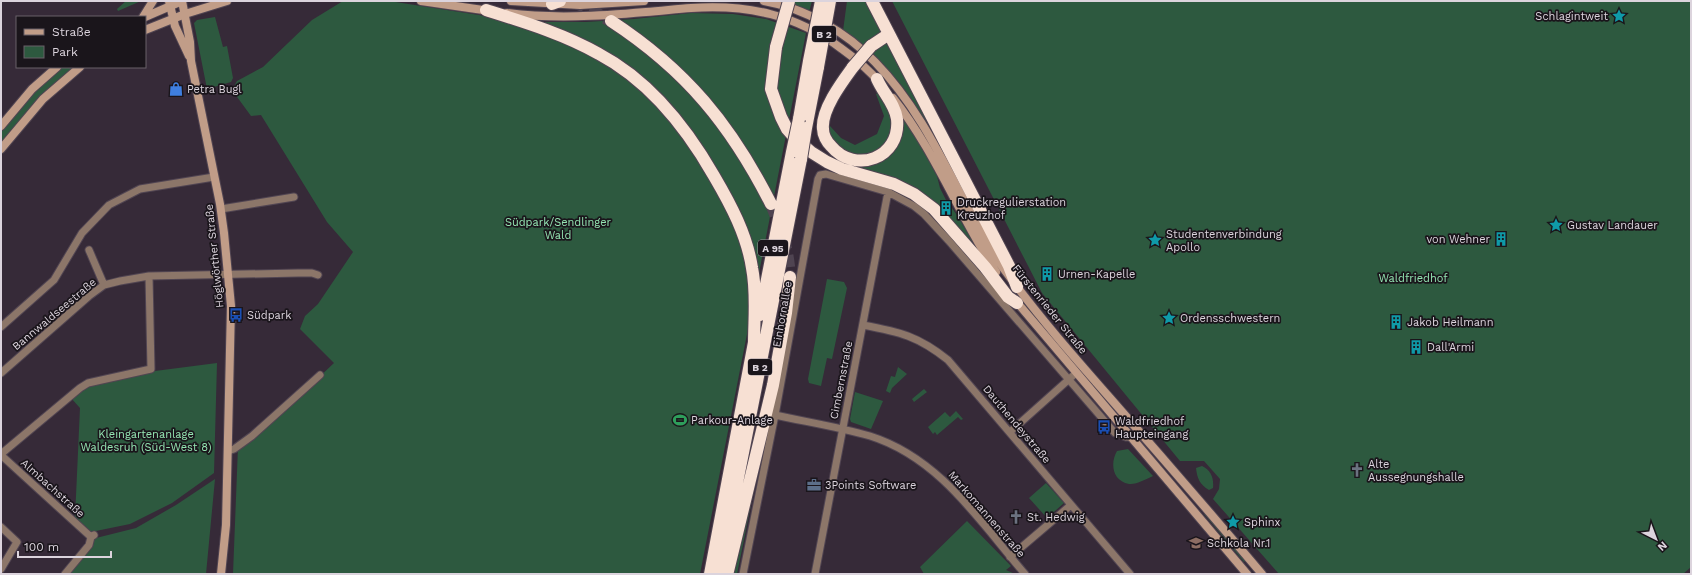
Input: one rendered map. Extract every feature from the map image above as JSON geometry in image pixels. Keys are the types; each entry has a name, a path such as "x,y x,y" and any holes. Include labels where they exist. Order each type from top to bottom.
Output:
{"highway":[{"path":"789,1 776,47 771,89 774,101 787,129 811,152 827,162 842,169 894,184 914,194 934,209 1008,297 1012,306"},
{"name":"A 95","path":"710,574 754,344 796,156 814,64 821,1"},
{"name":"B 2","path":"814,64 830,1"},
{"path":"872,1 1009,266 1018,287"},
{"path":"486,10 562,36 600,54 644,86 677,120 700,150 729,201 744,235 752,267 755,288 754,344"},
{"path":"611,21 649,48 692,86 722,122 740,148 771,204"},
{"path":"877,79 882,90 895,108 897,121 895,137 888,150 877,157 868,160 856,161 845,158 835,151 827,142 823,130 826,112 835,93 853,68 871,46 889,34"},
{"name":"B 2","path":"719,574 796,156"},
{"path":"727,574 773,385 786,313 790,278"}],"main road":[{"path":"145,16 153,1"},
{"path":"146,16 170,3 182,1"},
{"name":"Höglwörther Straße","path":"182,1 190,42 191,61 221,209 228,274 231,346 226,525 221,574"},
{"path":"146,30 184,14 227,1"},
{"name":"Fürstenrieder Straße","path":"421,1 546,16 580,16 692,8 734,8 764,12 786,18 824,36 845,51 877,79 902,110 923,143 1012,306 1076,373 1196,512 1247,574"},
{"path":"511,1 609,4 644,1"},
{"name":"Fürstenrieder Straße","path":"764,1 806,14 848,39 888,75 911,105 931,138 991,249 1006,272 1055,335 1262,574"},
{"name":"Höglwörther Straße","path":"170,3 174,18 191,61"},
{"path":"1,126 32,89 56,68"},
{"path":"1,149 43,99 71,70"},
{"path":"1196,512 1204,506"}],"street":[{"name":"Fürstenrieder Straße","path":"820,175 826,174 888,192 914,206 924,214 1012,306 1069,379 1115,433 1130,437"},
{"name":"Einhornallee","path":"743,574 775,415 818,179 820,175"},
{"path":"1,327 54,280 82,233 109,205 140,189 214,177"},
{"name":"Cimbernstraße","path":"816,574 842,429 888,192"},
{"path":"221,209 294,197"},
{"path":"89,250 104,285"},
{"name":"Bannwaldseestraße","path":"1,374 89,296 104,285 120,280 149,276 228,274 312,273 318,276"},
{"path":"1,455 80,388 88,383 151,369 149,276"},
{"name":"Dauthendeystraße","path":"863,325 907,334 926,344 950,362 1130,574"},
{"path":"1010,432 1076,373"},
{"path":"228,451 234,449 252,436 320,375"},
{"name":"Markomannenstraße","path":"775,415 871,436 925,465 959,496 1026,574"},
{"name":"Almbachstraße","path":"1,455 92,536 89,545 65,574"},
{"path":"1010,557 1071,505"},
{"path":"1,527 17,542 1,569"}],"green space":[{"path":"126,1 141,1 118,11 117,9"},
{"name":"Südpark/Sendlinger Wald","path":"343,1 389,1 479,15 511,22 586,22 691,13 733,14 766,19 806,33 700,574 233,574 238,447 294,401 334,363 300,329 305,316 318,304 353,252 327,222 261,115 251,116 232,90 237,81 263,67 312,20"},
{"path":"785,1 812,1 809,12"},
{"path":"847,1 866,1 945,156 917,107 897,80 878,60 843,31"},
{"name":"Waldfriedhof","path":"892,1 1691,1 1691,567 1683,574 1279,574 1213,499 1219,489 1220,479 1204,461 1180,461 1042,293"},
{"path":"215,17 223,47 227,46 233,78 231,82 207,89 194,23 197,20"},
{"path":"60,68 72,68 46,92 1,144 1,132 34,92"},
{"path":"879,92 890,110 892,120 891,134 883,146 868,155 846,153 835,144 827,126 830,126 841,138 855,145 877,134 884,116 876,94"},
{"path":"901,114 937,176 940,188 946,200 957,215 975,246 938,208 859,169 859,166 876,162"},
{"path":"827,279 844,282 847,288 832,359 827,358 821,386 809,383 808,379"},
{"name":"Kleingartenanlage Waldesruh (Süd-West 8)","path":"217,363 214,473 172,503 130,524 91,532 75,518 80,408 71,398 92,385 155,371"},
{"path":"898,367 907,374 892,388 890,393 886,391 891,376 895,377"},
{"path":"924,389 927,392 914,402 912,399"},
{"path":"855,392 883,401 871,429 851,422 850,419"},
{"path":"956,411 963,419 961,420 958,417 937,435 935,432 933,434 928,427 945,412 950,417"},
{"path":"765,436 737,574 731,574"},
{"path":"1128,449 1153,476 1135,484 1129,484 1119,479 1113,466 1115,456 1117,451"},
{"path":"1202,466 1210,472 1213,481 1213,488 1209,490 1201,483 1197,475 1196,468"},
{"path":"215,479 206,574 67,574 96,538 136,528 176,505"},
{"path":"1046,483 1064,503 1047,518 1029,498"},
{"path":"1205,513 1246,560 1244,562 1204,514"},
{"path":"967,521 1011,566 1006,570 1015,574 924,574 920,567"}],"tunnel":[{"path":"573,2 590,9 608,20"},
{"path":"771,204 784,240 788,257 790,277"}],"place":[{"name":"Schlagintweit","path":"1619,16"},
{"name":"Petra Bugl","path":"176,89"},
{"name":"Druckregulierstation Kreuzhof","path":"946,208"},
{"name":"Gustav Landauer","path":"1556,225"},
{"name":"von Wehner","path":"1501,239"},
{"name":"Studentenverbindung Apollo","path":"1155,240"},
{"name":"Urnen-Kapelle","path":"1047,274"},
{"name":"Südpark","path":"236,315"},
{"name":"Ordensschwestern","path":"1169,318"},
{"name":"Jakob Heilmann","path":"1396,322"},
{"name":"Dall'Armi","path":"1416,347"},
{"name":"Parkour-Anlage","path":"680,420"},
{"name":"Waldfriedhof Haupteingang","path":"1104,427"},
{"name":"Alte Aussegnungshalle","path":"1357,470"},
{"name":"3Points Software","path":"814,485"},
{"name":"St. Hedwig","path":"1016,517"},
{"name":"Sphinx","path":"1233,522"},
{"name":"Schkola Nr.1","path":"1196,543"}]}
